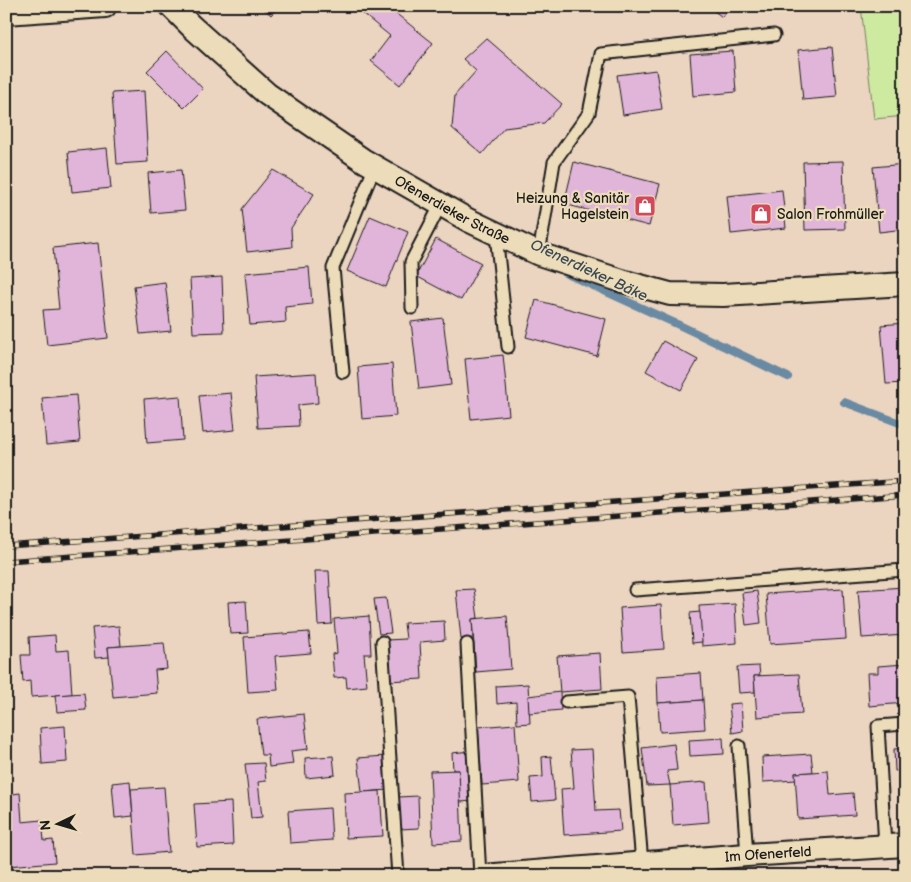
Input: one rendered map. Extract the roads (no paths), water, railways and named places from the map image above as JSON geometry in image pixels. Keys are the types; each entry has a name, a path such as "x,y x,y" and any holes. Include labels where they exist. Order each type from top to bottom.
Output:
{"street":[{"path":"6,13 105,6"},
{"name":"Ofenerdieker Straße","path":"171,6 267,94 375,166 468,220 539,254 622,281 670,294 723,295 905,284"},
{"name":"Im Ofenerfeld","path":"481,876 585,872 642,863 701,867 746,855 895,846"}],"lane":[{"path":"539,254 554,162 589,112 601,54 774,35"},
{"path":"343,372 334,268 375,166"},
{"path":"412,308 410,262 441,204"},
{"path":"496,234 508,347"},
{"path":"635,590 905,570"},
{"path":"382,642 398,876"},
{"path":"467,644 481,876"},
{"path":"566,702 628,697 642,863"},
{"path":"895,846 878,726 905,724"},
{"path":"739,746 746,855"}],"waterway":[{"name":"Ofenerdieker Bäke","path":"565,273 788,377"},
{"name":"Ofenerdieker Bäke","path":"844,402 905,425"}],"railway":[{"path":"6,546 905,481"},
{"path":"6,561 905,495"}],"place":[{"name":"Heizung & Sanitär Hagelstein","path":"645,206"},
{"name":"Salon Frohmüller","path":"761,214"}]}
